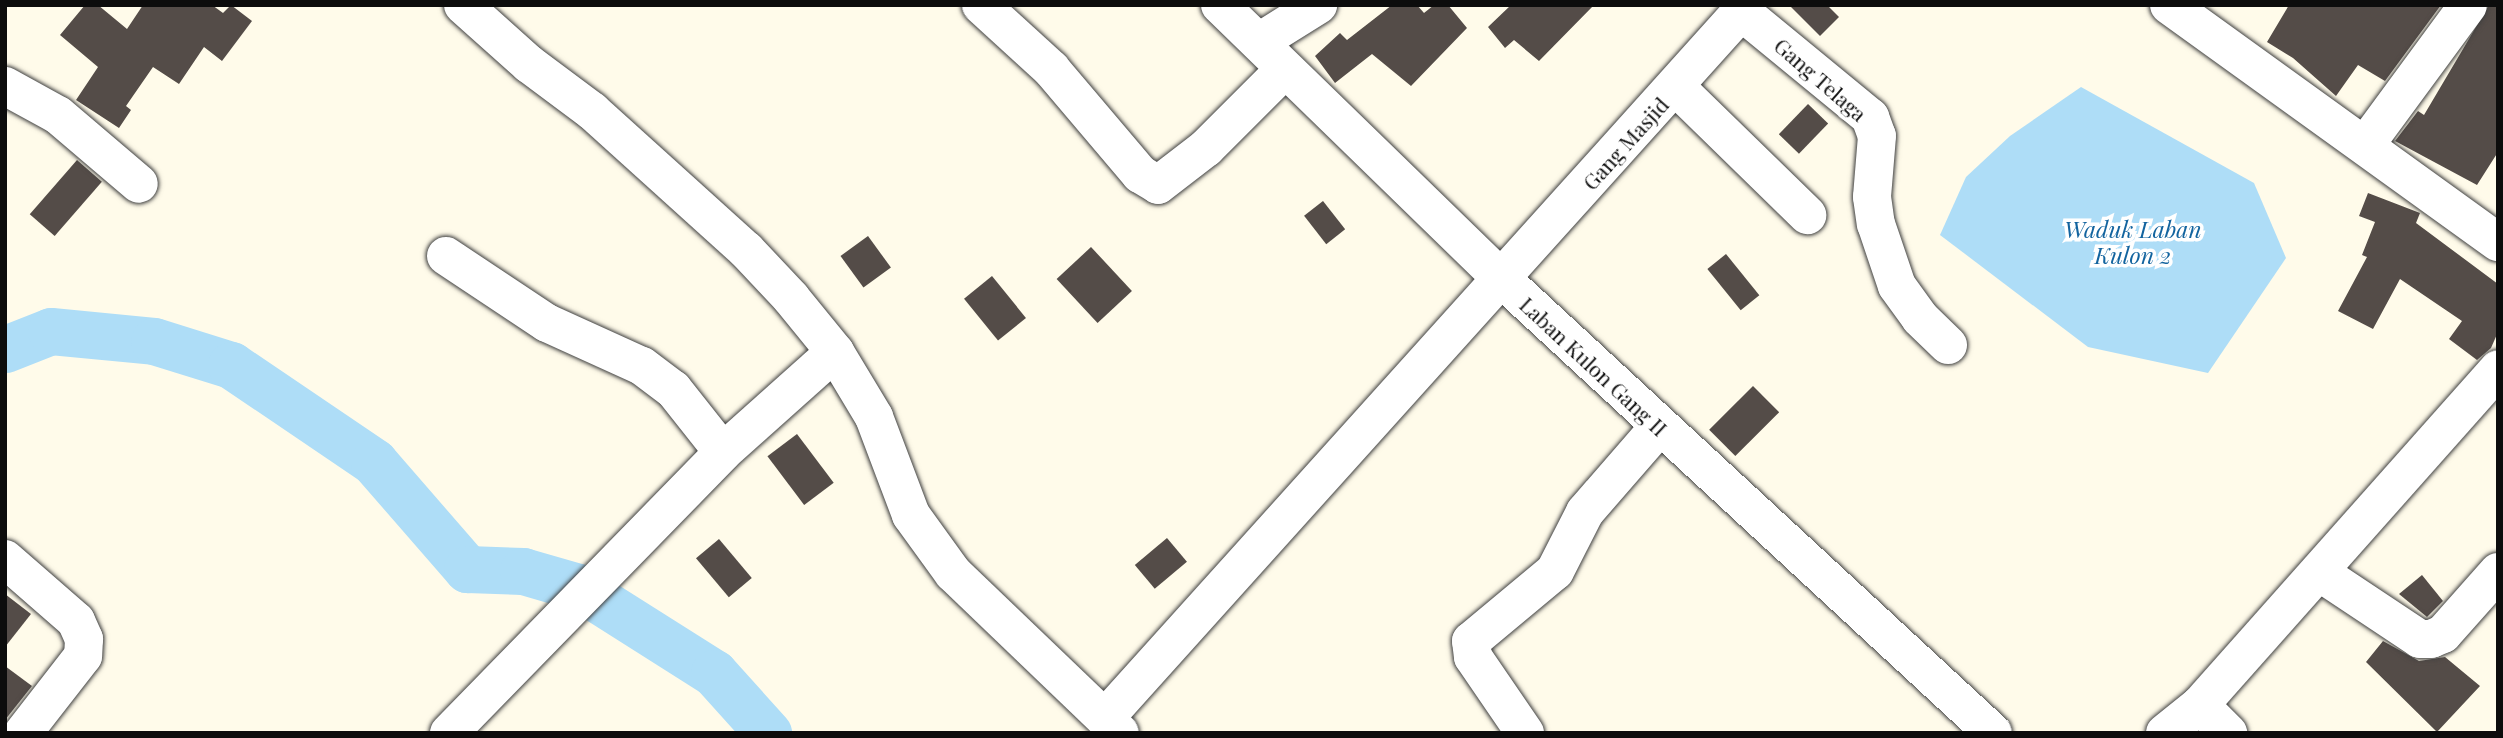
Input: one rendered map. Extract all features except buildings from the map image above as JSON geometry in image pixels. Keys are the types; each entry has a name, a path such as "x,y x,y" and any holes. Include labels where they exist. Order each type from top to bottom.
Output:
{"street":[{"path":"463,5 529,64 592,111 746,250 835,352 874,417 911,515 953,573 1113,725"},
{"path":"981,5 1051,69 1140,174 1158,185 1206,148 1271,56 1318,5"},
{"name":"Laban Kulon Gang II","path":"1220,5 1503,280 1977,728"},
{"path":"2169,5 2367,145 2498,242"},
{"path":"2367,145 2468,5"},
{"name":"Gang Masjid","path":"1113,725 1744,9"},
{"name":"Gang Telaga","path":"1744,9 1870,117 1877,136 1874,210 1897,286 1920,318 1948,345"},
{"path":"5,86 58,115 139,184"},
{"path":"1675,86 1807,215"},
{"path":"446,256 547,323 652,374 673,389 723,452"},
{"path":"449,733 723,452 835,352"},
{"path":"2165,733 2200,705 2498,369"},
{"path":"1525,733 1472,657 1471,641 1555,571 1585,512 1659,427"},
{"path":"5,559 76,621 83,639 83,656 23,733"},
{"path":"2319,572 2420,639 2443,634 2498,572"},
{"path":"2200,705 2228,733"}],"water":[{"name":"Waduk Laban Kulon 2","path":"2081,87 2254,183 2286,258 2208,373 2088,347 1940,235 1966,177 2010,136"}],"waterway":[{"path":"5,349 51,331 154,341 231,365 374,462 467,569 523,571 578,587 714,673 768,733"}]}
